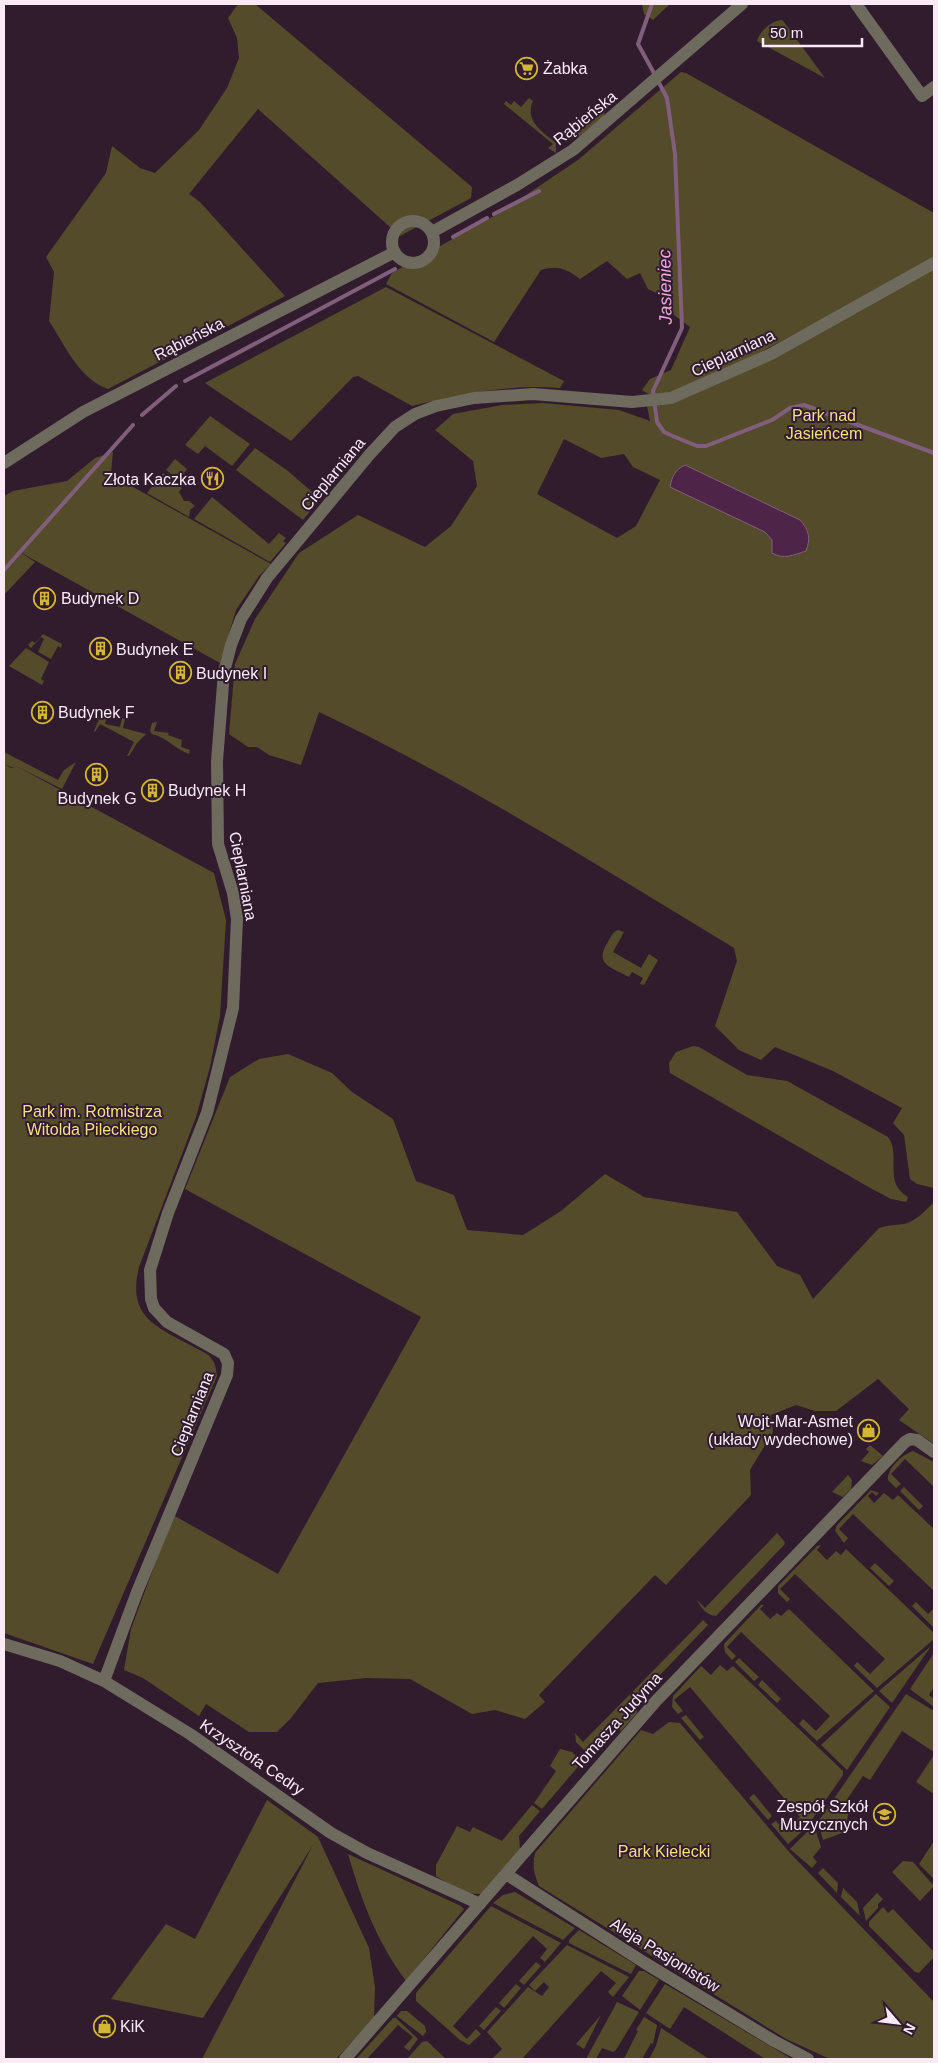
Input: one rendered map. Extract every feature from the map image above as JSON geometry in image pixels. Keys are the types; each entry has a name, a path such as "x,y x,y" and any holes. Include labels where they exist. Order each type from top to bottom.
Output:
{"street":[{"name":"Rąbieńska","path":"432,232 556,162 604,125 742,4"},
{"path":"856,4 922,96 934,87"},
{"path":"420,222 432,232 434,245 428,257 423,261 410,263 398,257 395,252 393,236 404,223 420,222"},
{"name":"Rąbieńska","path":"4,463 83,412 395,252"},
{"name":"Cieplarniana","path":"104,1681 137,1592 227,1375 228,1363 224,1354 167,1322 160,1315 151,1299 149,1281 154,1254 207,1113 232,1008 237,919 233,893 218,844 218,761 224,672 231,645 241,619 267,578 357,468 389,433 415,414 436,406 474,398 525,395 655,401 681,395 771,354 934,263"},
{"name":"Tomasza Judyma","path":"345,2059 656,1701 905,1442 910,1439 917,1440 934,1452"},
{"name":"Krzysztofa Cedry","path":"4,1644 60,1661 104,1681 190,1734 331,1832 367,1853 480,1904"},
{"name":"Aleja Pasjonistów","path":"506,1874 645,1963 774,2041 808,2059"}],"green space":[{"path":"238,4 255,4 472,187 471,198 400,236 258,109 189,194 200,202 285,296 108,389 89,378 81,369 49,321 54,272 46,257 106,173 112,146 140,168 155,173 199,130 227,88 239,58 237,38 228,18"},
{"path":"642,4 670,4 653,20 644,14"},
{"path":"782,20 825,78 757,41 766,27"},
{"name":"Park nad Jasieńcem","path":"681,72 686,73 934,213 934,1188 917,1184 910,1179 904,1135 893,1123 902,1108 833,1071 775,1047 761,1060 739,1050 715,1026 737,961 734,948 529,824 425,766 319,712 301,765 269,755 257,747 248,747 229,734 235,664 255,619 299,553 358,515 425,547 451,526 477,486 473,461 435,430 453,414 502,405 543,403 619,410 650,421 647,406 663,404 642,390 650,379 671,370 690,327 674,315 669,299 648,289 640,273 627,279 607,261 580,279 562,269 541,270 494,342 386,284 392,273 499,213 578,160","holes":["808,327 720,382 730,368","564,439 601,458 624,454 633,467 660,480 636,526 617,538 537,494"]},
{"path":"529,98 533,101 531,114 533,120 556,143 556,153 548,148 553,144 504,104 506,101 511,105 514,101 521,107"},
{"path":"605,106 604,117 579,137 568,139"},
{"path":"386,287 564,381 560,388 523,387 486,391 412,406 358,376 353,377 291,441 205,383"},
{"path":"210,416 250,444 232,466 205,446 198,454 185,445"},
{"path":"255,448 288,471 320,499 303,520 236,470"},
{"path":"113,452 111,473 117,478 271,564 259,576 236,610 220,663 18,551 35,562 4,595 4,496 13,491 67,481 95,458"},
{"path":"175,459 187,469 179,480 166,470"},
{"path":"163,473 182,488 179,492 184,501 189,501 195,506 190,510 189,517 147,493"},
{"path":"212,497 269,544 279,533 286,538 283,541 286,543 270,562 194,519"},
{"path":"43,634 62,644 61,648 58,646 51,659 38,652 44,639 41,637 31,648 28,645 32,641 35,643"},
{"path":"26,648 49,662 41,679 44,681 42,685 9,666"},
{"path":"108,713 105,724 120,727 122,718 125,719 123,728 146,734 137,743 129,756 127,756 134,742 100,724 94,731 101,715"},
{"path":"157,722 154,731 169,733 168,735 182,740 181,747 190,750 189,754 152,734 150,731 152,723"},
{"name":"Park im. Rotmistrza Witolda Pileckiego","path":"4,752 58,780 64,770 76,762 62,789 16,766 214,873 226,920 220,1016 210,1067 196,1117 139,1267 136,1284 140,1308 147,1317 166,1332 209,1356 215,1364 217,1376 93,1664 4,1633 4,764"},
{"path":"618,930 624,932 613,952 641,968 649,954 658,960 644,985 640,984 643,978 632,972 629,977 604,962 603,952 606,945"},
{"path":"693,1046 699,1047 747,1075 787,1081 888,1137 892,1144 896,1184 900,1191 908,1197 906,1202 891,1199 872,1189 670,1073 669,1063 676,1052"},
{"path":"288,1054 332,1073 352,1092 393,1119 416,1181 454,1195 467,1230 523,1235 561,1211 605,1174 644,1197 737,1212 777,1266 800,1275 813,1299 879,1228 908,1223 934,1202 934,1444 899,1420 909,1409 878,1379 836,1411 815,1411 796,1405 771,1415 773,1432 750,1470 751,1495 666,1585 655,1575 539,1695 545,1702 525,1719 495,1710 472,1714 410,1679 366,1678 318,1683 291,1718 277,1732 249,1732 206,1704 199,1716 143,1678 124,1670 131,1629 173,1515 278,1574 421,1317 185,1189 230,1077 259,1059"},
{"path":"870,1445 883,1456 872,1465 861,1461 869,1452 866,1449"},
{"path":"913,1451 934,1462 934,1487 905,1459 891,1474 901,1484 896,1488 888,1480 888,1475 896,1462"},
{"path":"848,1475 852,1480 851,1489 843,1497 832,1492"},
{"path":"904,1487 923,1506 919,1510 900,1491"},
{"path":"871,1490 879,1493 876,1496 872,1492 868,1496 874,1503 884,1493 893,1500 898,1495 934,1529 934,1591 853,1514 839,1529 848,1538 844,1543 835,1531 837,1525"},
{"path":"777,1533 785,1542 784,1545 716,1616 705,1611 697,1600 705,1608"},
{"path":"821,1545 817,1550 827,1560 836,1551 841,1555 846,1549 934,1633 934,1639 877,1688 854,1666 857,1662 870,1674 885,1659 795,1574 780,1589 790,1599 787,1602 778,1593 778,1586 817,1546"},
{"path":"875,1563 894,1581 889,1586 870,1568"},
{"path":"916,1602 928,1614 934,1608 934,1628 912,1606"},
{"path":"761,1605 764,1605 760,1609 770,1619 777,1613 781,1616 789,1609 874,1691 817,1741 799,1724 803,1719 816,1731 830,1716 741,1632 727,1647 736,1656 732,1660 725,1652 724,1644"},
{"path":"703,1620 708,1625 634,1702 637,1705 637,1713 621,1731 614,1725 591,1751 584,1750 576,1742 575,1733 583,1742"},
{"path":"931,1646 892,1703 879,1691"},
{"path":"934,1653 934,1687 929,1695 934,1699 934,1707 910,1689"},
{"path":"739,1658 759,1677 754,1681 735,1662"},
{"path":"720,1665 727,1671 733,1666 843,1771 843,1775 807,1827 788,1844 771,1824 776,1821 785,1831 800,1817 690,1687 674,1700 683,1711 678,1714 672,1707 673,1696 701,1666 711,1675"},
{"path":"762,1680 781,1699 777,1703 758,1685"},
{"path":"876,1694 890,1707 847,1770 821,1745"},
{"path":"906,1694 934,1711 934,1752 902,1731 870,1780 863,1776 848,1798 850,1804 845,1832 823,1840 818,1822"},
{"path":"686,1715 704,1737 700,1740 681,1718"},
{"name":"Park Kielecki","path":"669,1722 680,1723 790,1853 934,2002 934,2059 830,2059 786,2039 539,1886 534,1870 535,1853 641,1730 653,1734"},
{"path":"560,1749 572,1752 582,1762 542,1809 534,1803 556,1771 550,1766"},
{"path":"934,1755 934,1794 916,1782"},
{"path":"754,1794 772,1816 768,1820 749,1798"},
{"path":"267,1800 318,1837 369,1948 375,1987 374,2018 336,2059 202,2059 313,1845 203,2018 111,1999 166,1924 195,1939"},
{"path":"532,1805 540,1811 519,1836 520,1849 484,1893 471,1894 465,1892 436,1876 436,1865 457,1826 470,1832 473,1827 502,1841"},
{"path":"814,1825 821,1847 813,1857 817,1862 812,1868 790,1849"},
{"path":"934,1841 934,1879 919,1864"},
{"path":"348,1854 464,1909 406,1981 386,1951 371,1920"},
{"path":"903,1861 913,1862 934,1886 920,1901 892,1872"},
{"path":"823,1868 838,1883 837,1893 818,1873"},
{"path":"843,1888 857,1902 860,1916 841,1897"},
{"path":"515,1892 575,1928 563,1940 493,1903 503,1895"},
{"path":"877,1893 883,1899 878,1904 878,1908 866,1921 863,1908"},
{"path":"491,1906 561,1943 545,1962 540,1958 547,1949 533,1936 453,2026 467,2039 476,2029 481,2034 469,2045 460,2040 416,2001 416,1993"},
{"path":"883,1907 888,1913 893,1909 934,1952 934,1957 919,1973 915,1972 869,1926 869,1922"},
{"path":"579,1930 636,1965 631,1974 569,1943 569,1940"},
{"path":"567,1945 629,1977 613,1997 608,1992 616,1983 601,1971 522,2059 492,2059 502,2049 487,2032 528,1987 542,1996 549,1987 544,1982 535,1991 529,1985"},
{"path":"536,1962 541,1966 524,1985 519,1981"},
{"path":"639,1971 644,1971 659,1980 640,2010 622,1996"},
{"path":"516,1984 521,1988 504,2008 499,2003"},
{"path":"665,1984 792,2059 765,2059 684,2007 670,2029 646,2013"},
{"path":"617,2002 639,2012 616,2050 613,2052 602,2048 596,2059 586,2059"},
{"path":"496,2007 501,2011 484,2030 479,2026"},
{"path":"401,2011 407,2011 425,2026 426,2032 423,2036 397,2016"},
{"path":"601,2015 584,2049 576,2044"},
{"path":"644,2017 657,2025 653,2044 651,2043 642,2059 624,2059 638,2031 636,2030"},
{"path":"393,2018 396,2018 418,2039 409,2051 404,2047 413,2037 398,2025 367,2059 356,2059"},
{"path":"661,2028 709,2059 649,2059 656,2046"},
{"path":"427,2041 446,2059 407,2059 422,2042"}],"shaded area":[{"path":"685,465 800,520 808,534 806,551 789,556 776,555 772,553 772,540 765,532 670,487 674,474"}],"waterway":[{"name":"Jasieniec","path":"652,4 638,44 655,75"},
{"name":"Jasieniec","path":"658,81 667,98 675,154 682,328 653,391 657,422 664,432 697,446 706,446 772,420 790,408 804,405 934,453"},
{"path":"494,214 539,191"},
{"path":"453,237 487,218"},
{"path":"185,381 395,269"},
{"path":"142,415 176,386"},
{"path":"4,570 133,425"}],"place":[{"name":"Żabka","path":"527,68"},
{"name":"Złota Kaczka","path":"212,479"},
{"name":"Budynek D","path":"45,598"},
{"name":"Budynek E","path":"100,649"},
{"name":"Budynek I","path":"180,673"},
{"name":"Budynek F","path":"42,712"},
{"name":"Budynek G","path":"97,774"},
{"name":"Budynek H","path":"152,790"},
{"name":"Wojt-Mar-Asmet (układy wydechowe)","path":"869,1430"},
{"name":"Zespół Szkół Muzycznych","path":"884,1815"},
{"name":"KiK","path":"104,2026"}]}
